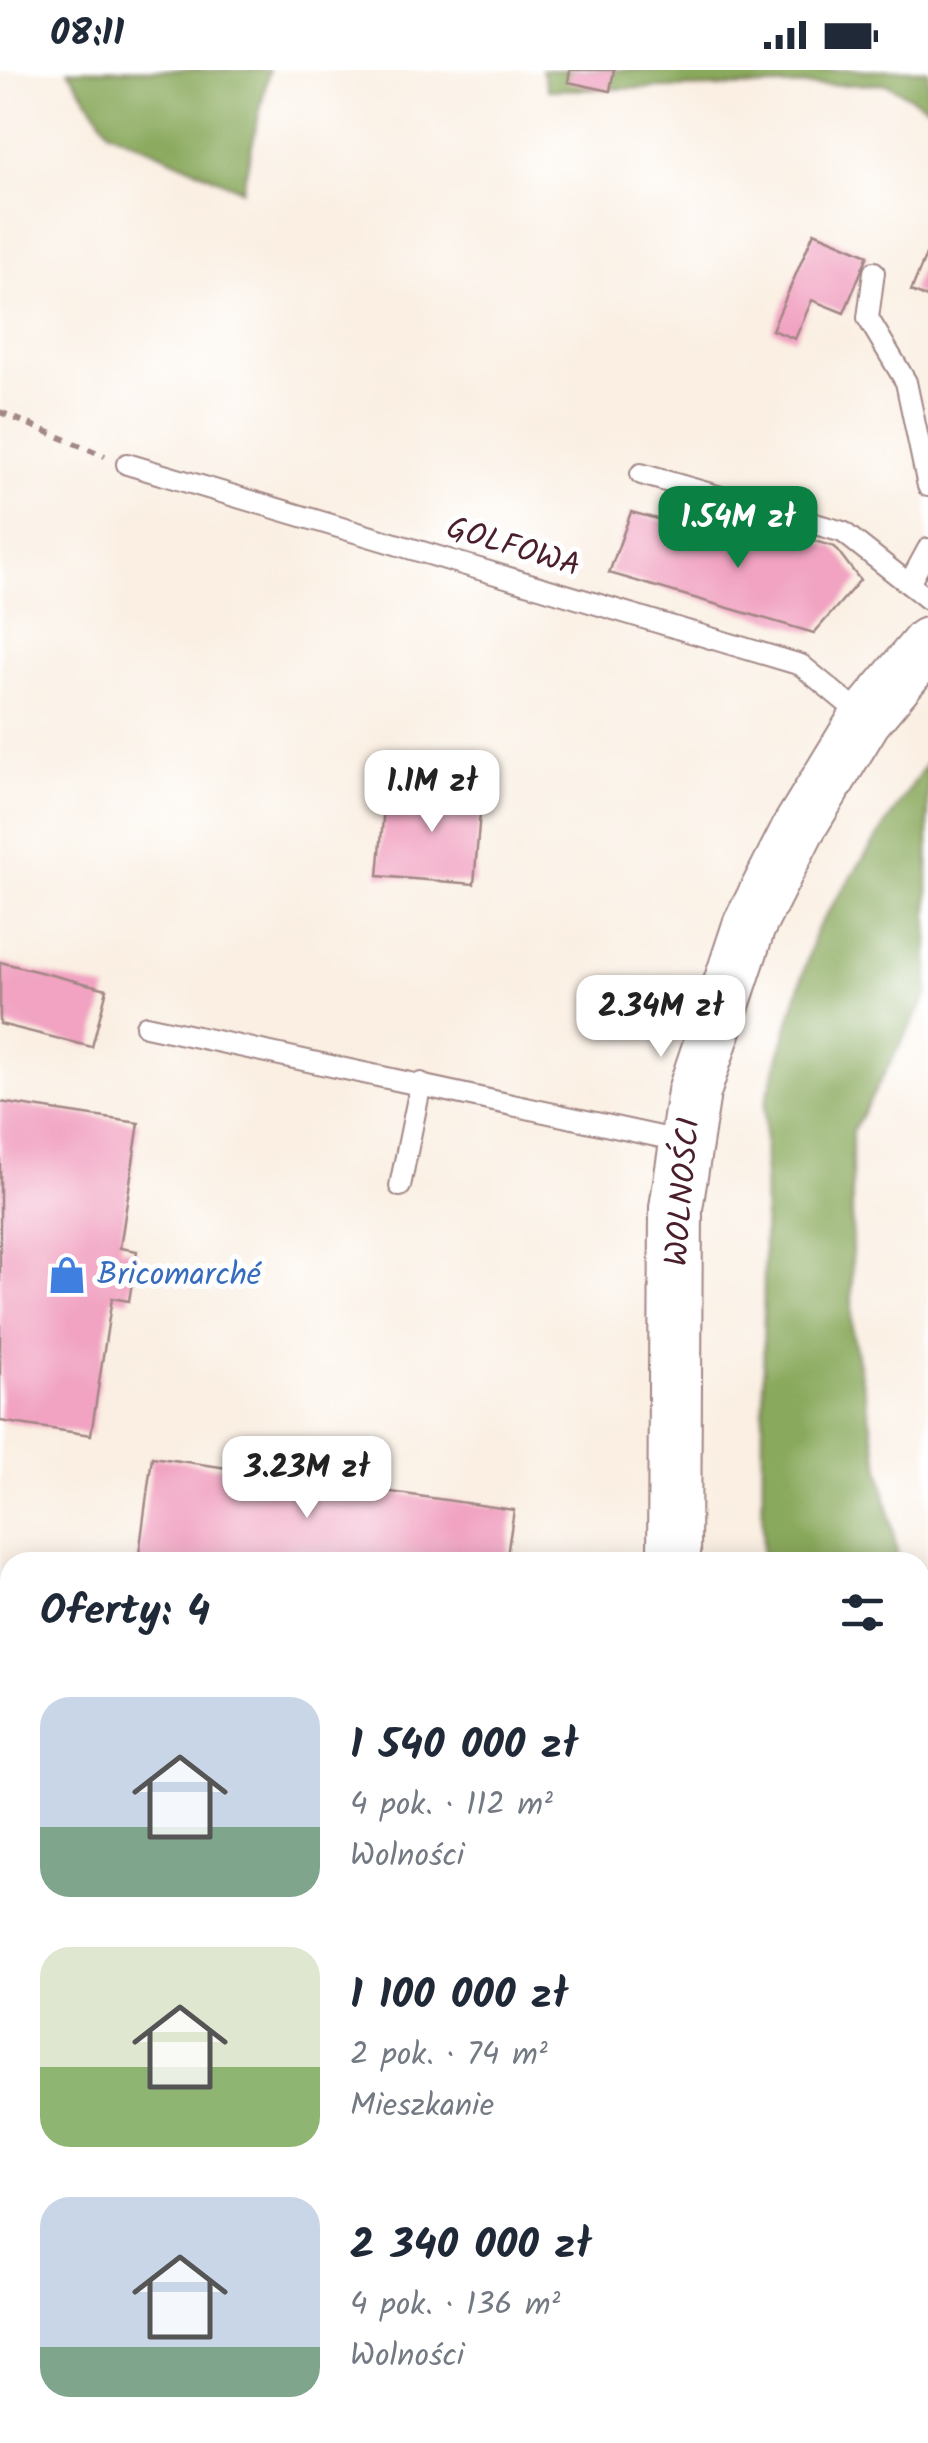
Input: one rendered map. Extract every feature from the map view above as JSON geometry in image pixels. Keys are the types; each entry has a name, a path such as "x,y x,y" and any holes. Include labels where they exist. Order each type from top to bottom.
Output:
{"street":[{"name":"WOLNOŚCI","path":"674,1552 676,1208 694,1092 749,926 798,829 866,719 928,644"}],"lane":[{"path":"874,272 868,318 906,382 928,486"},
{"name":"GOLFOWA","path":"127,464 801,664 866,719"},
{"path":"641,474 843,532 928,598"},
{"path":"909,584 928,548"},
{"path":"146,1026 686,1142"},
{"path":"400,1186 421,1083"}],"path":[{"path":"0,412 127,464"}],"green space":[{"path":"68,70 269,70 242,190 109,131"},
{"path":"542,70 928,70 928,107 887,84 548,90"},
{"path":"928,761 928,994 852,1133 852,1331 897,1552 762,1552 765,1104 816,930"}],"building":[{"path":"570,70 614,70 610,91 568,82"},
{"path":"814,232 868,255 844,313 812,300 795,339 772,330"},
{"path":"928,250 928,298 911,291"},
{"path":"631,512 761,547 767,527 835,547 860,580 814,633 609,573"},
{"path":"409,783 482,789 474,884 378,876 384,807 406,809"},
{"path":"0,962 107,989 92,1047 0,1024"},
{"name":"Bricomarché","path":"0,1102 139,1123 120,1248 137,1251 129,1301 112,1298 91,1435 0,1421"},
{"path":"152,1457 514,1510 508,1552 139,1552"}],"place":[{"name":"Bricomarché","path":"67,1275"}]}
